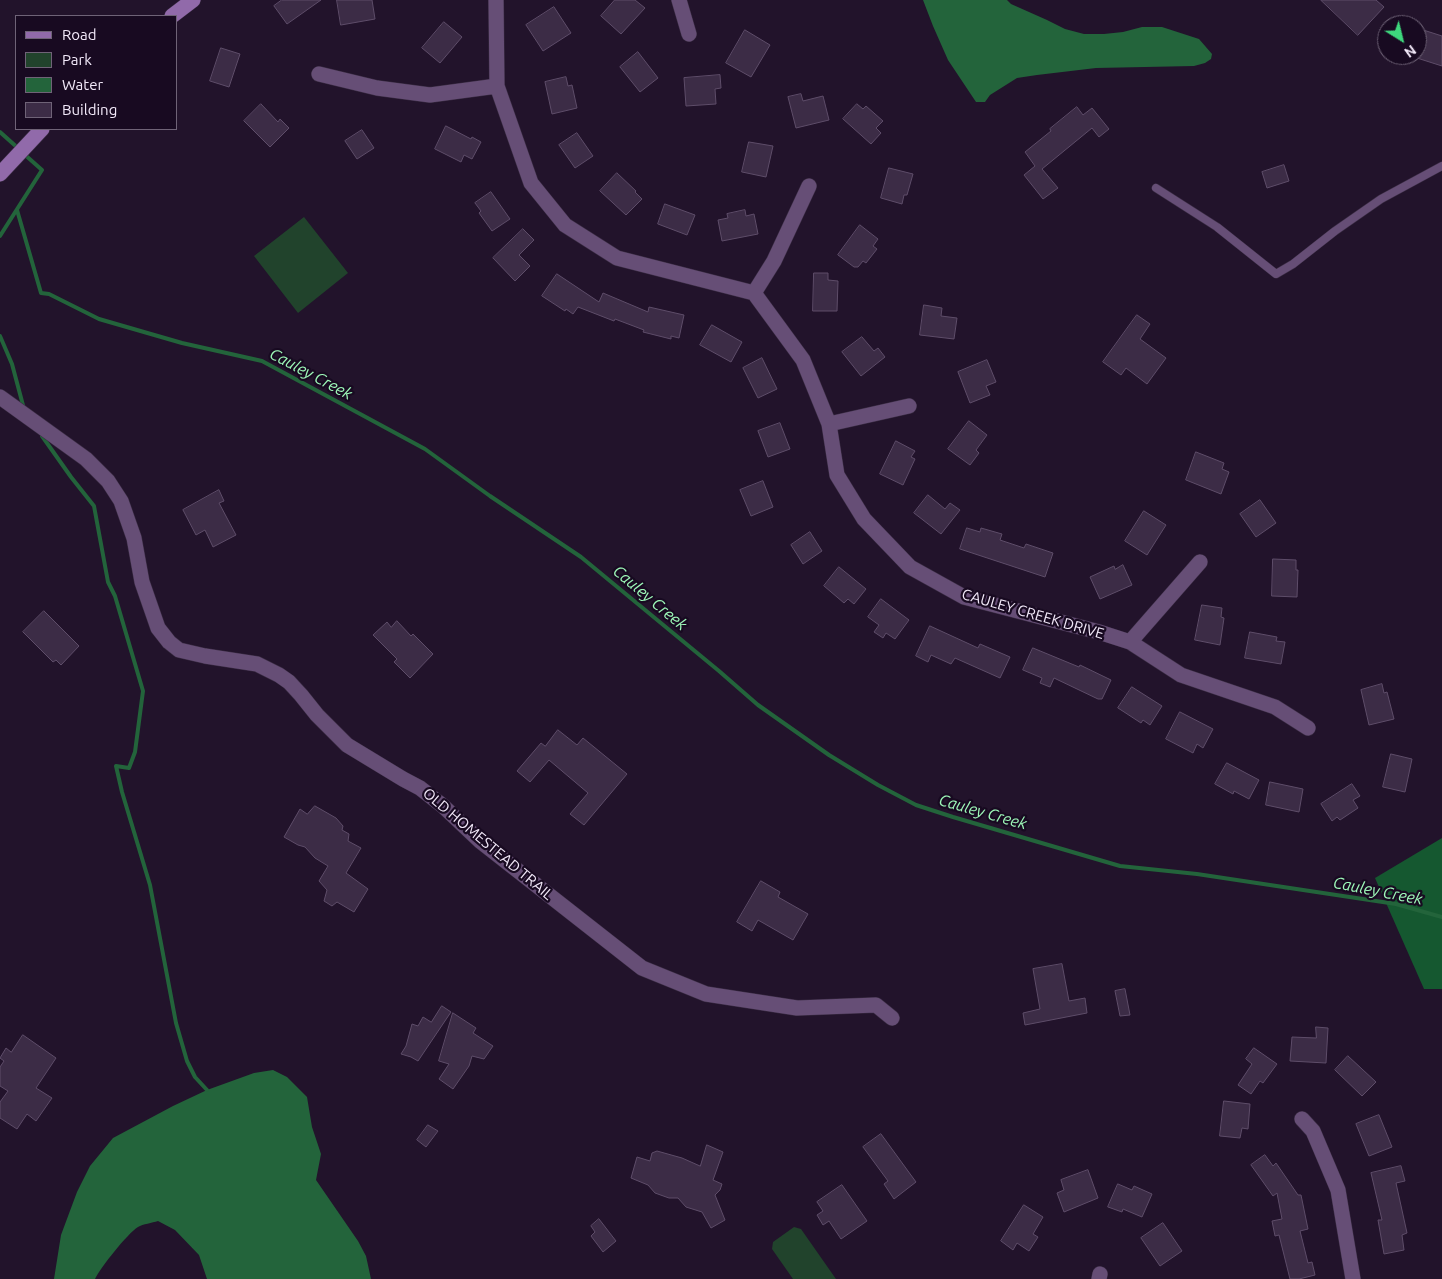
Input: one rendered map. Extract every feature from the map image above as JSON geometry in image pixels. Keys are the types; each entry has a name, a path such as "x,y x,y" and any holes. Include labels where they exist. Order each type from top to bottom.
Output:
{"street":[{"path":"173,15 193,0"},
{"path":"496,0 497,86 531,184 565,225 617,258 754,294 774,262 809,186"},
{"path":"679,0 689,34"},
{"path":"319,74 377,88 430,95 497,86"},
{"path":"0,174 41,130"},
{"name":"CAULEY CREEK DRIVE","path":"754,294 803,360 829,424 838,475 864,519 910,567 964,597 1099,632 1130,642 1181,675 1275,707 1308,728"},
{"name":"OLD HOMESTEAD TRAIL","path":"0,397 86,459 108,481 121,501 134,538 142,582 158,628 169,642 179,650 257,664 279,675 289,682 317,715 347,745 420,788 443,806 480,841 642,968 706,994 797,1008 876,1005 892,1018"},
{"path":"829,424 909,406"},
{"path":"1130,642 1200,562"},
{"path":"1302,1119 1313,1131 1338,1190 1353,1279"}],"lane":[{"path":"1156,188 1217,227 1276,274 1293,264 1334,231 1381,200 1442,166"}],"green space":[{"path":"304,217 348,273 298,313 254,256"},
{"path":"794,1227 801,1229 836,1279 793,1279 772,1249 773,1242"}],"shaded area":[{"path":"1442,838 1442,989 1424,989 1375,878"}],"water":[{"path":"923,0 1007,0 1011,4 1065,29 1084,34 1123,32 1142,27 1162,27 1199,39 1212,54 1211,59 1205,63 1194,66 1096,68 1017,78 990,95 985,102 976,102 948,60"},
{"path":"273,1070 287,1077 307,1097 312,1127 321,1154 316,1180 358,1241 366,1256 371,1279 207,1279 199,1255 175,1230 158,1221 140,1226 127,1236 95,1279 54,1279 61,1235 77,1192 90,1166 113,1138 207,1090 254,1073"}],"building":[{"path":"282,0 321,0 287,24 274,6"},
{"path":"337,0 372,0 375,19 341,25"},
{"path":"615,0 635,0 645,8 621,34 601,16"},
{"path":"1321,0 1376,0 1384,7 1358,35"},
{"path":"554,7 571,33 543,51 526,25"},
{"path":"444,22 462,37 440,63 422,48"},
{"path":"745,30 770,45 751,77 726,63"},
{"path":"1427,31 1442,36 1442,66 1427,61"},
{"path":"221,48 240,54 229,87 210,81"},
{"path":"638,52 658,78 640,92 620,67"},
{"path":"720,75 721,88 715,89 716,104 686,106 684,78"},
{"path":"566,77 568,86 572,85 577,108 552,114 545,82"},
{"path":"801,94 803,101 823,96 829,120 796,128 788,97"},
{"path":"261,104 278,122 280,119 289,128 270,147 244,121"},
{"path":"857,104 863,109 866,106 883,121 876,128 881,133 871,144 843,119"},
{"path":"1077,107 1083,115 1092,108 1109,129 1099,137 1092,128 1042,169 1058,188 1043,199 1024,175 1035,166 1025,152"},
{"path":"446,126 481,142 472,159 464,155 461,162 435,149"},
{"path":"362,130 374,148 357,159 345,141"},
{"path":"577,133 593,156 575,168 559,145"},
{"path":"749,142 773,146 766,177 742,172"},
{"path":"1284,165 1289,181 1267,188 1262,172"},
{"path":"889,168 913,174 907,195 904,195 902,204 881,198"},
{"path":"617,173 642,199 626,215 600,191"},
{"path":"491,192 510,219 492,231 479,213 481,211 475,203"},
{"path":"665,204 695,215 687,235 658,224"},
{"path":"745,210 746,216 754,214 758,234 722,241 718,220 728,218 727,214"},
{"path":"860,225 878,239 873,246 877,249 866,263 863,261 858,267 854,267 838,255"},
{"path":"523,229 534,240 519,255 530,266 515,281 493,258"},
{"path":"814,273 828,273 828,280 838,281 837,311 813,311"},
{"path":"557,274 599,302 603,293 648,312 649,307 684,315 679,338 671,336 671,339 643,332 644,330 578,307 573,314 566,309 565,311 542,296"},
{"path":"924,305 942,308 941,316 957,318 954,339 920,335"},
{"path":"1137,315 1150,324 1140,339 1166,358 1147,384 1126,368 1121,375 1103,362"},
{"path":"712,325 742,342 731,362 700,345"},
{"path":"862,337 874,351 878,348 885,357 861,376 842,352"},
{"path":"762,358 777,389 758,398 743,368"},
{"path":"987,360 996,382 986,386 990,395 970,403 958,372"},
{"path":"969,421 987,435 976,450 979,453 970,465 948,449"},
{"path":"780,423 790,449 768,457 758,431"},
{"path":"896,441 915,451 911,457 915,459 903,485 880,474"},
{"path":"1196,452 1224,463 1222,469 1229,472 1221,494 1186,480"},
{"path":"763,481 773,507 751,516 740,490"},
{"path":"219,490 224,501 219,503 236,535 213,547 205,530 196,535 183,510"},
{"path":"928,495 945,509 950,503 960,510 941,534 914,513"},
{"path":"1260,500 1276,523 1256,537 1240,514"},
{"path":"1144,511 1166,525 1147,555 1125,541"},
{"path":"967,528 980,532 981,528 1002,534 1000,540 1024,548 1026,544 1053,553 1045,577 960,549"},
{"path":"810,532 822,551 803,564 791,545"},
{"path":"1273,559 1296,560 1296,570 1298,570 1297,597 1272,596"},
{"path":"1123,565 1132,585 1100,599 1090,577 1114,566 1115,569"},
{"path":"839,567 866,589 854,604 848,599 844,603 824,586"},
{"path":"881,599 909,620 895,639 886,633 883,638 874,632 879,625 868,617"},
{"path":"1202,605 1222,608 1221,617 1224,618 1220,645 1195,640"},
{"path":"44,611 79,646 61,665 56,660 53,662 23,632"},
{"path":"397,621 411,636 413,634 433,654 410,678 394,662 397,659 373,635 387,622 391,627"},
{"path":"930,626 978,648 980,644 1010,657 1000,678 955,658 951,664 931,655 928,662 916,656"},
{"path":"1250,632 1277,637 1276,641 1285,642 1281,664 1245,658"},
{"path":"1033,648 1079,667 1080,665 1111,680 1102,699 1098,699 1054,678 1050,687 1040,683 1042,678 1023,670"},
{"path":"1382,684 1384,693 1387,692 1394,719 1369,725 1361,690"},
{"path":"1132,687 1162,706 1150,725 1143,720 1141,723 1118,708"},
{"path":"1180,712 1213,729 1203,748 1197,744 1193,753 1166,739"},
{"path":"558,730 577,745 583,738 627,774 584,825 570,814 588,793 549,760 530,782 517,771 541,743 545,746"},
{"path":"1391,754 1412,759 1405,792 1383,787"},
{"path":"1227,763 1259,780 1249,799 1234,791 1233,794 1215,784"},
{"path":"1270,782 1303,789 1299,812 1266,805"},
{"path":"1352,784 1360,796 1353,800 1358,808 1340,820 1337,817 1332,821 1321,804"},
{"path":"315,806 336,818 343,826 342,830 349,834 348,841 361,848 346,873 368,889 354,912 337,902 332,906 324,901 327,890 319,881 328,866 315,858 305,847 284,837 300,809 307,814"},
{"path":"761,881 780,892 778,897 808,914 793,940 758,920 752,931 737,922"},
{"path":"1062,964 1069,1001 1085,998 1087,1013 1025,1025 1023,1013 1040,1009 1033,969"},
{"path":"1125,989 1130,1015 1120,1016 1115,991"},
{"path":"442,1006 451,1012 418,1061 401,1054 406,1046 412,1024 418,1026 423,1017 431,1022"},
{"path":"453,1013 476,1028 473,1033 493,1046 484,1059 472,1056 469,1066 453,1089 439,1079 449,1064 439,1061"},
{"path":"1316,1027 1328,1028 1326,1063 1290,1061 1292,1037 1316,1038"},
{"path":"23,1035 56,1058 36,1088 52,1098 36,1121 27,1114 17,1129 0,1118 0,1102 8,1091 0,1086 0,1067 4,1061 0,1058 6,1048 11,1052"},
{"path":"1254,1048 1277,1064 1263,1083 1260,1081 1251,1094 1238,1085 1252,1064 1246,1059"},
{"path":"1348,1056 1376,1082 1362,1096 1335,1070"},
{"path":"1224,1101 1250,1104 1248,1129 1242,1128 1240,1138 1220,1136"},
{"path":"1379,1115 1392,1147 1369,1156 1356,1124"},
{"path":"428,1125 438,1131 426,1147 417,1140"},
{"path":"881,1134 916,1182 894,1199 884,1184 888,1181 863,1147"},
{"path":"707,1145 723,1152 713,1180 722,1184 720,1190 715,1195 725,1220 711,1228 702,1212 686,1207 678,1198 669,1198 655,1193 648,1185 631,1178 637,1157 650,1161 652,1153 657,1151 682,1158 700,1166"},
{"path":"1265,1155 1273,1166 1276,1163 1298,1195 1301,1195 1308,1229 1300,1231 1308,1263 1312,1262 1315,1275 1290,1279 1279,1235 1275,1236 1272,1221 1282,1219 1277,1193 1273,1196 1251,1165"},
{"path":"1401,1166 1405,1181 1396,1183 1407,1233 1402,1235 1404,1250 1384,1254 1378,1220 1382,1220 1371,1173"},
{"path":"1088,1170 1098,1198 1064,1212 1057,1193 1064,1190 1061,1180"},
{"path":"1118,1184 1132,1190 1134,1186 1152,1194 1142,1217 1123,1209 1122,1212 1108,1207"},
{"path":"842,1185 867,1221 841,1239 829,1221 823,1225 817,1215 823,1211 817,1202"},
{"path":"1024,1205 1043,1217 1033,1234 1038,1237 1029,1251 1017,1243 1013,1250 1001,1241"},
{"path":"599,1219 616,1241 603,1252 591,1236 595,1232 591,1226"},
{"path":"1163,1223 1182,1251 1160,1266 1141,1238"}],"waterway":[{"name":"Cauley Creek","path":"0,132 19,149"},
{"name":"Cauley Creek","path":"0,236 42,170 24,154"},
{"name":"Cauley Creek","path":"17,210 41,293 49,294 99,319 182,343 262,361 425,449 490,496 581,557 758,705 829,755 878,785 916,805 1120,866 1197,874 1396,904 1442,917"},
{"path":"0,336 12,364 24,409"},
{"path":"42,436 94,506 108,582 115,596 143,691 135,752 129,768 116,766 150,885 176,1023 187,1061 195,1077 207,1090"}]}
